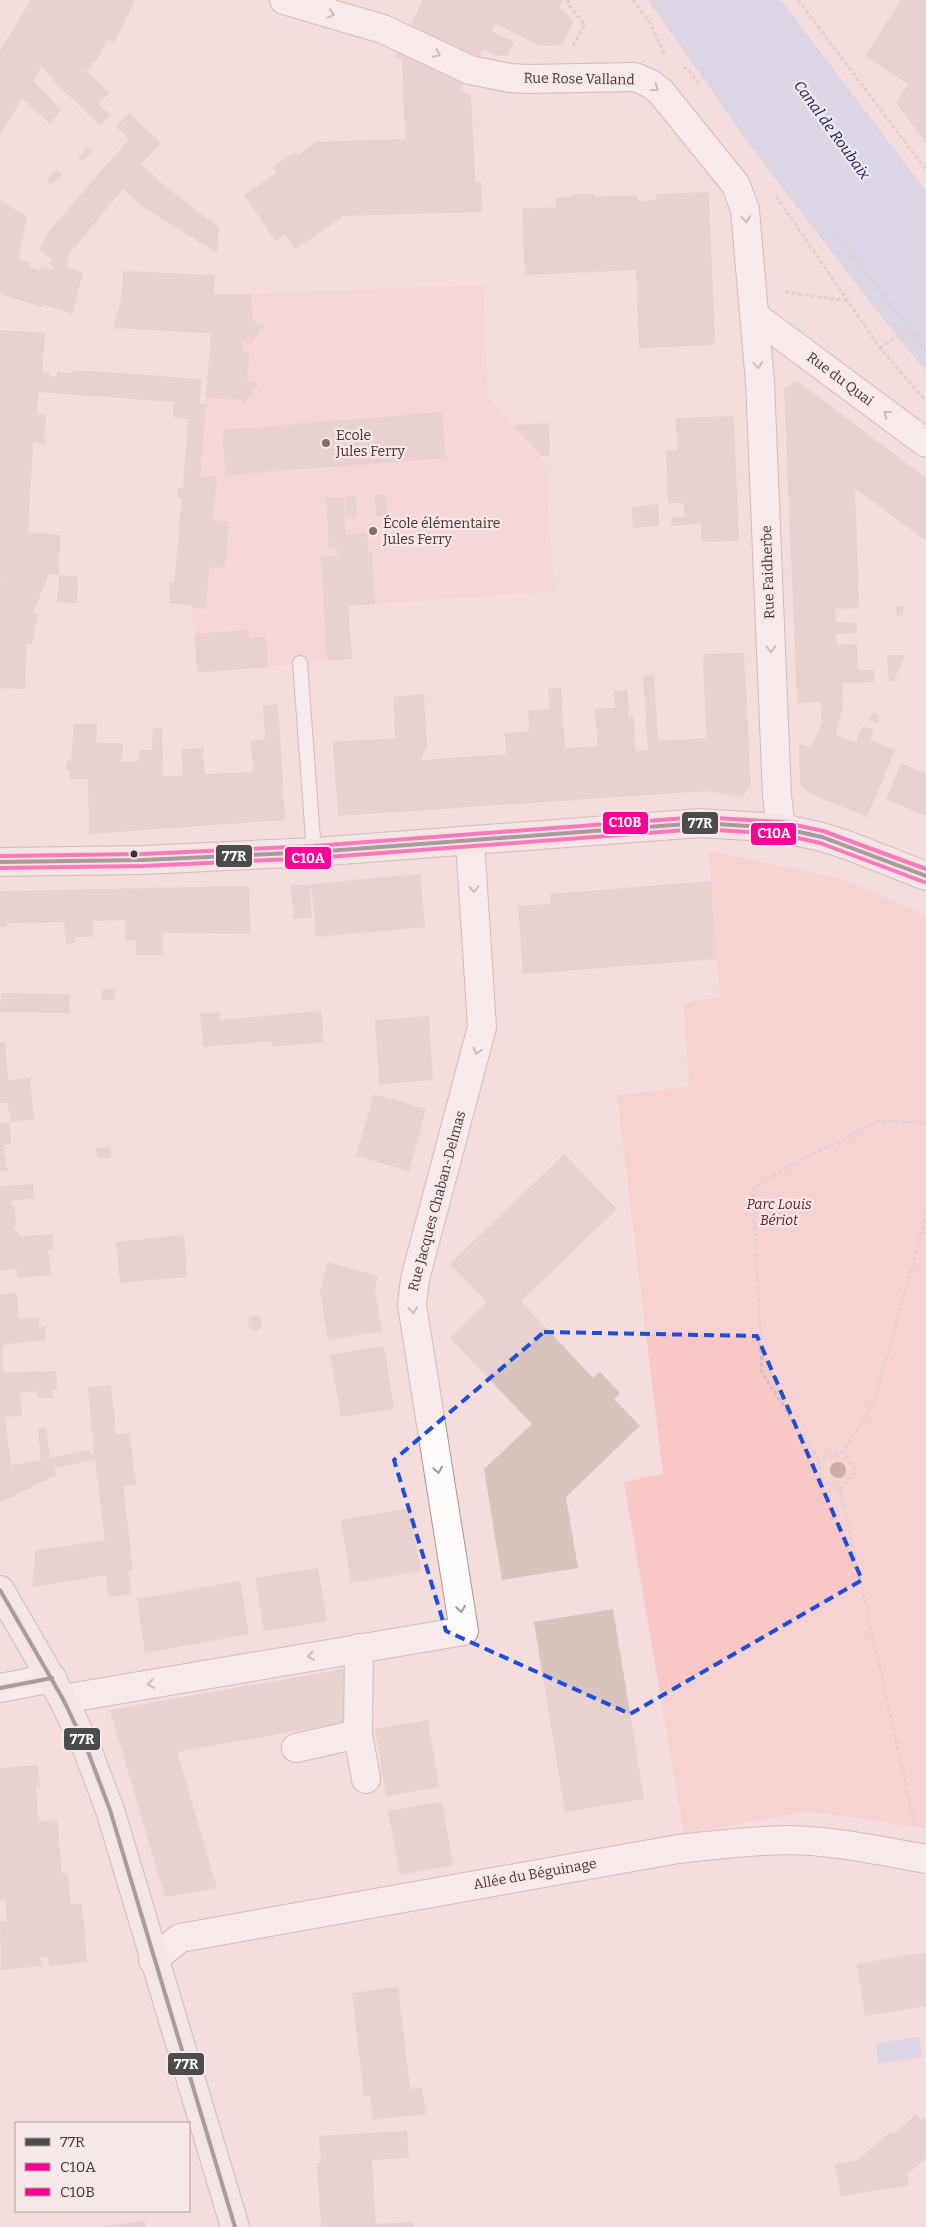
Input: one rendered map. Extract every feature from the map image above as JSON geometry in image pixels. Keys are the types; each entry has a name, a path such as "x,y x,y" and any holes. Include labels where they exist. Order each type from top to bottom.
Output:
{"main road":[{"path":"0,862 143,860 314,852 700,823 781,828 847,845 926,876"},
{"path":"0,1590 57,1688 87,1749 110,1810 153,1960 235,2227"}],"street":[{"name":"Rue Rose Valland","path":"284,0 383,29 470,70 510,78 635,77 651,84 661,92 736,185 745,210 755,316"},
{"name":"Rue du Quai","path":"755,316 926,443"},
{"name":"Rue Faidherbe","path":"755,316 760,392 777,796 781,828"},
{"name":"Rue Jacques Chaban-Delmas","path":"359,1648 464,1631 412,1304 415,1279 482,1027 470,841"},
{"path":"0,1688 57,1688 359,1648 358,1734 366,1779"},
{"path":"296,1748 358,1734"},
{"name":"Allée du Béguinage","path":"153,1960 180,1938 678,1849 786,1840 848,1846 920,1858"}],"lane":[{"path":"300,663 314,852"}],"path":[{"path":"569,0 567,3 585,26 570,48 575,77"},
{"path":"633,0 650,23 667,60 661,92"},
{"path":"798,0 926,170"},
{"path":"838,235 926,352"},
{"path":"752,288 848,301 880,348 926,402"},
{"path":"880,348 908,328"},
{"path":"840,1490 821,1481 819,1460 762,1374 753,1188 791,1165 879,1121 926,1123"},
{"path":"819,1460 843,1452 874,1403 926,1215"},
{"path":"840,1490 856,1471 843,1452"},
{"path":"840,1490 916,1827 920,1858"}],"highlighted area":[{"path":"544,1332 757,1336 862,1580 630,1714 446,1631 394,1460"}],"shaded area":[{"name":"École élémentaire Jules Ferry","path":"483,285 488,397 545,464 554,591 349,606 352,659 197,673 191,584 214,295"}],"green space":[{"name":"Parc Louis Bériot","path":"709,851 842,879 926,915 926,1828 808,1811 684,1834 624,1482 663,1474 617,1095 689,1087 684,1003 720,997"}],"water":[{"name":"Canal de Roubaix","path":"648,0 781,0 926,191 926,371 880,315 752,148"},
{"path":"919,2037 922,2057 878,2064 876,2043"}],"building":[{"path":"31,0 135,0 114,43 108,39 98,58 86,71 109,93 99,104 110,115 100,125 52,80 54,79 41,67 33,81 61,110 50,124 22,99 0,135 0,51"},
{"path":"423,0 563,0 559,8 566,12 573,22 562,45 540,46 496,24 492,31 514,42 508,55 497,56 483,49 479,58 476,57 460,90 471,95 475,183 481,182 482,212 343,216 296,249 285,234 276,241 244,195 277,172 272,168 294,152 298,155 316,142 405,139 402,60 395,57"},
{"path":"901,0 926,0 926,143 896,103 908,84 865,56"},
{"path":"129,113 161,143 141,164 166,187 219,227 217,253 142,206 123,189 69,254 66,267 83,273 72,314 43,304 42,307 0,294 0,200 27,217 18,259 31,263 29,267 40,271 42,267 54,270 49,263 52,260 39,249 49,231 129,139 116,127"},
{"path":"87,147 92,151 82,162 78,158"},
{"path":"57,169 62,174 52,185 47,180"},
{"path":"709,192 715,345 639,348 636,270 525,275 522,209 556,207 556,198 572,197 572,194 594,194 594,197 638,195 638,201 657,200 656,194"},
{"path":"123,271 215,275 214,295 251,294 253,321 262,325 265,323 252,343 243,341 242,352 249,353 247,381 258,384 244,404 242,403 244,400 206,398 211,333 113,328 121,301"},
{"path":"0,330 45,333 42,372 50,373 49,376 57,377 57,372 73,373 73,370 201,379 200,404 206,404 200,477 217,476 213,520 229,522 225,568 209,567 206,609 192,608 192,605 170,603 169,583 174,583 182,498 177,498 178,488 183,488 188,419 173,417 174,402 39,392 37,414 46,415 44,439 46,439 46,444 33,442 28,532 60,535 59,575 49,574 33,613 38,615 32,644 26,644 25,689 0,688 0,580 2,574 0,575"},
{"path":"797,381 926,478 926,541 855,488 859,608 835,609 836,622 857,623 857,633 836,634 837,645 857,644 858,670 874,670 874,682 842,683 843,706 836,734 855,743 863,726 874,730 870,740 895,750 867,817 816,796 808,792 800,784 799,743 811,748 822,722 820,702 797,703 784,388"},
{"path":"442,412 446,458 226,475 222,430"},
{"path":"734,416 739,541 702,542 701,524 671,526 671,518 685,517 684,503 668,503 666,451 677,450 676,418"},
{"path":"549,423 550,456 541,456 512,425"},
{"path":"375,495 385,495 387,515 376,516"},
{"path":"356,496 357,518 347,518 345,497"},
{"path":"326,497 344,497 346,535 367,533 368,551 372,551 375,604 348,606 352,659 327,660 321,557 338,556 337,548 329,549"},
{"path":"658,504 659,526 633,528 632,507"},
{"path":"59,575 78,577 77,603 57,602"},
{"path":"904,606 903,615 896,616 896,607"},
{"path":"249,630 249,638 266,637 268,667 197,673 195,634"},
{"path":"744,653 751,786 741,797 707,791 338,816 333,742 395,738 393,697 424,694 427,746 421,760 506,754 505,733 529,732 528,711 550,709 548,688 561,688 565,748 598,746 595,709 615,708 614,691 627,690 629,716 633,715 636,751 648,750 643,676 654,675 658,741 706,738 703,654"},
{"path":"887,655 905,655 894,681 889,682"},
{"path":"278,704 285,820 89,834 88,779 70,779 70,770 66,770 66,761 71,761 74,724 97,724 96,743 123,743 121,762 139,761 139,750 152,750 153,728 162,728 163,776 183,776 182,749 203,748 205,774 253,772 251,741 265,740 263,705"},
{"path":"873,712 880,716 877,723 869,720"},
{"path":"901,763 926,774 926,816 886,799"},
{"path":"420,874 425,927 316,937 311,884"},
{"path":"711,881 717,959 523,974 518,906 551,904 550,894"},
{"path":"291,885 310,885 312,918 294,919"},
{"path":"249,886 250,934 163,933 163,955 136,955 136,940 125,940 125,920 93,921 93,937 75,937 75,943 66,944 64,922 7,923 7,927 0,927 0,891"},
{"path":"115,989 115,1000 102,1000 102,990"},
{"path":"1,993 70,994 70,1013 0,1012"},
{"path":"321,1011 324,1042 272,1047 272,1041 203,1047 200,1014 220,1012 220,1020"},
{"path":"429,1016 433,1080 379,1084 375,1020"},
{"path":"0,1042 5,1042 8,1080 30,1078 34,1119 10,1122 7,1103 0,1103"},
{"path":"374,1094 426,1109 409,1171 356,1156"},
{"path":"9,1122 11,1145 4,1145 7,1171 0,1171 0,1123"},
{"path":"110,1147 111,1158 97,1158 96,1148"},
{"path":"564,1154 617,1209 521,1301 593,1378 600,1372 620,1393 614,1399 640,1426 566,1497 578,1568 502,1580 484,1469 532,1424 450,1338 487,1302 450,1264"},
{"path":"33,1184 34,1198 10,1201 12,1206 15,1207 16,1225 14,1229 22,1236 52,1234 53,1249 48,1250 51,1275 17,1278 17,1269 0,1271 0,1186"},
{"path":"184,1235 187,1277 120,1283 116,1242"},
{"path":"328,1262 378,1276 375,1290 382,1331 328,1340 320,1290"},
{"path":"17,1293 19,1319 39,1317 39,1327 46,1326 46,1340 2,1345 4,1373 56,1371 57,1390 52,1390 53,1398 37,1398 37,1391 20,1393 22,1416 5,1417 11,1465 41,1460 38,1429 46,1428 50,1458 89,1450 90,1455 94,1454 88,1387 111,1385 116,1434 130,1433 136,1484 123,1486 133,1570 128,1571 132,1593 109,1597 105,1575 32,1587 35,1551 105,1540 95,1460 54,1468 56,1475 0,1503 0,1295"},
{"path":"252,1316 258,1316 262,1323 258,1330 252,1330 248,1326 248,1320"},
{"path":"384,1346 394,1409 341,1417 330,1355"},
{"path":"410,1508 421,1571 351,1583 341,1520"},
{"path":"318,1568 327,1621 264,1631 255,1578"},
{"path":"240,1581 249,1634 145,1653 137,1599"},
{"path":"613,1609 644,1799 565,1812 534,1622"},
{"path":"343,1669 353,1721 177,1752 217,1888 165,1897 110,1710"},
{"path":"428,1720 439,1787 386,1796 375,1729"},
{"path":"38,1765 40,1787 36,1788 39,1822 57,1820 62,1874 68,1873 71,1904 82,1904 87,1962 49,1966 48,1957 41,1957 42,1966 1,1970 0,1922 7,1921 5,1900 0,1901 0,1768"},
{"path":"442,1802 453,1865 400,1875 388,1811"},
{"path":"926,1952 926,2006 865,2016 857,1964"},
{"path":"398,1987 410,2089 422,2088 426,2114 373,2120 370,2095 364,2096 352,1993"},
{"path":"916,2114 920,2120 923,2118 926,2120 926,2158 907,2175 909,2185 841,2196 835,2164 858,2160 891,2131 893,2135"},
{"path":"407,2131 409,2158 372,2160 376,2224 413,2222 414,2227 321,2227 317,2163 321,2163 319,2136"},
{"path":"145,2221 146,2227 102,2227 102,2226"}],"transit line":[{"name":"C10B","path":"0,856 143,854 314,846 700,817 782,822 823,831 926,869"},
{"name":"77R","path":"0,862 143,860 314,852 700,823 781,828 822,837 926,876"},
{"name":"C10A","path":"0,868 143,866 314,858 700,829 780,834 820,843 924,882"},
{"name":"77R","path":"0,1590 63,1699 87,1749 110,1810 235,2227"},
{"name":"77R","path":"0,1688 52,1678"}],"place":[{"name":"Ecole Jules Ferry","path":"326,443"},
{"name":"École élémentaire Jules Ferry","path":"373,531"}]}
